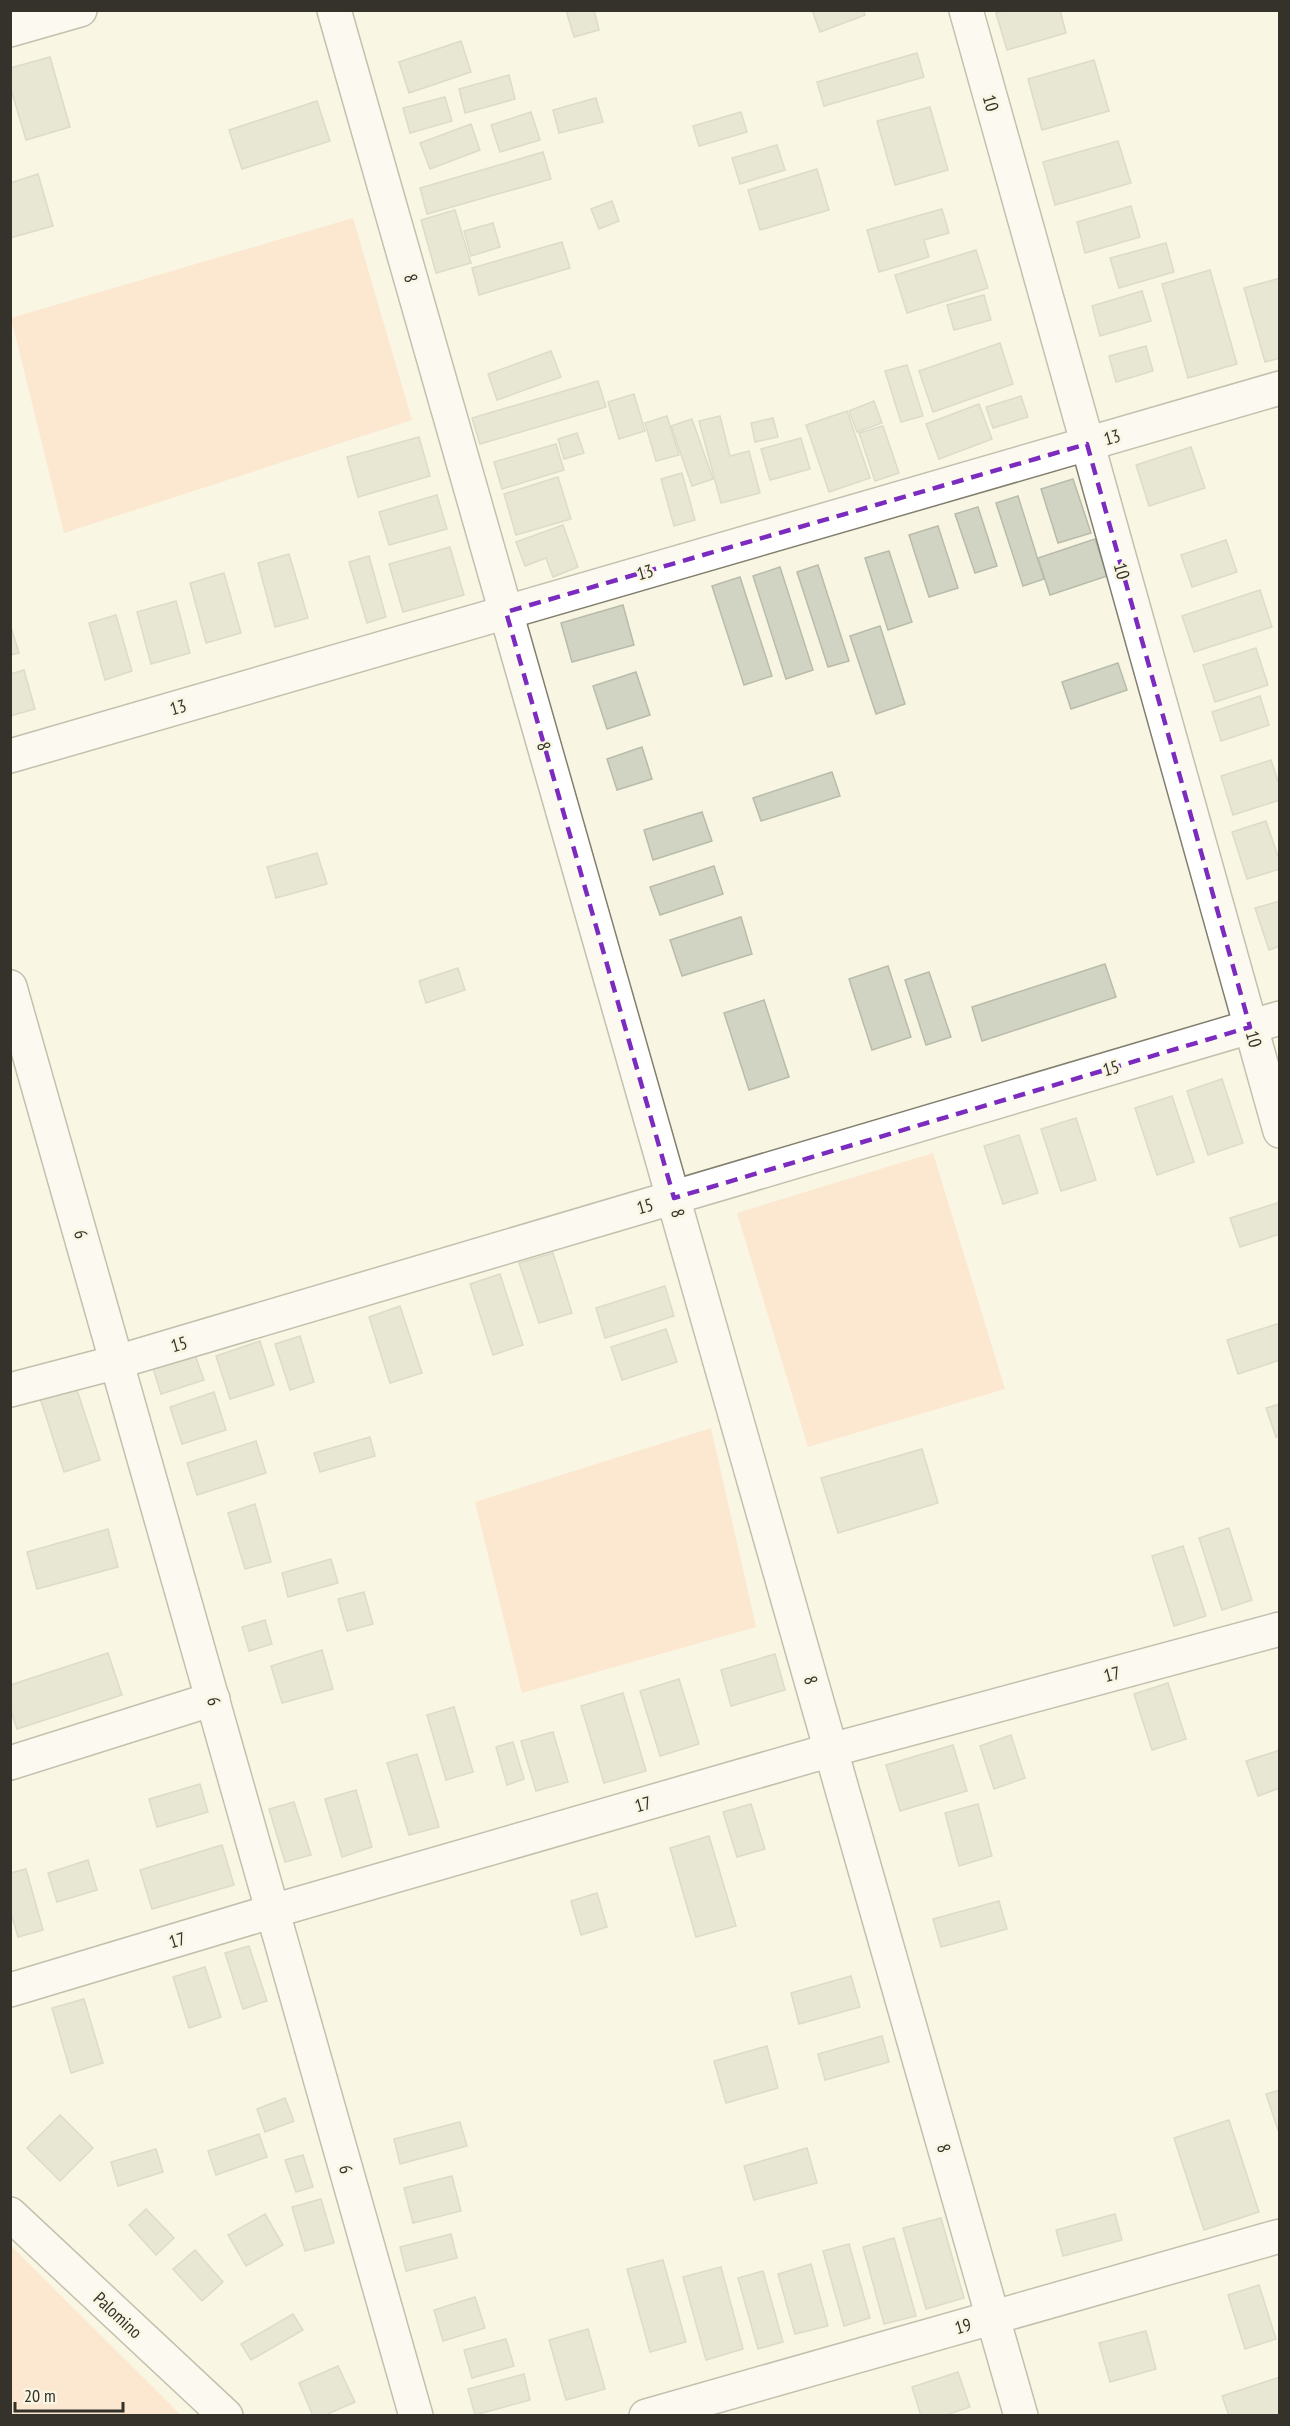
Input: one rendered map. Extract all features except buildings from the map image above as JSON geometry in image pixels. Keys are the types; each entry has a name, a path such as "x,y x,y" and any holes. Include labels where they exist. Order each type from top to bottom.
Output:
{"street":[{"path":"10,30 80,10"},
{"name":"8","path":"334,10 1021,2415"},
{"name":"10","path":"966,10 1087,444 1265,1023 1280,1131"},
{"name":"13","path":"10,756 1280,388"},
{"name":"6","path":"10,987 416,2415"},
{"name":"15","path":"10,1390 117,1362 1265,1023"},
{"name":"17","path":"10,1990 273,1911 831,1750 1280,1629"},
{"path":"10,1763 213,1699"},
{"name":"Palomino","path":"10,2214 226,2415"},
{"name":"19","path":"646,2415 1280,2236"}],"highlighted area":[{"path":"1087,444 1250,1027 674,1198 506,612"}],"shaded area":[{"path":"353,218 412,420 64,533 11,318"},
{"path":"933,1153 1005,1389 808,1447 737,1213"},
{"path":"711,1428 756,1627 522,1693 475,1502"},
{"path":"11,2246 181,2415 11,2415"}]}
